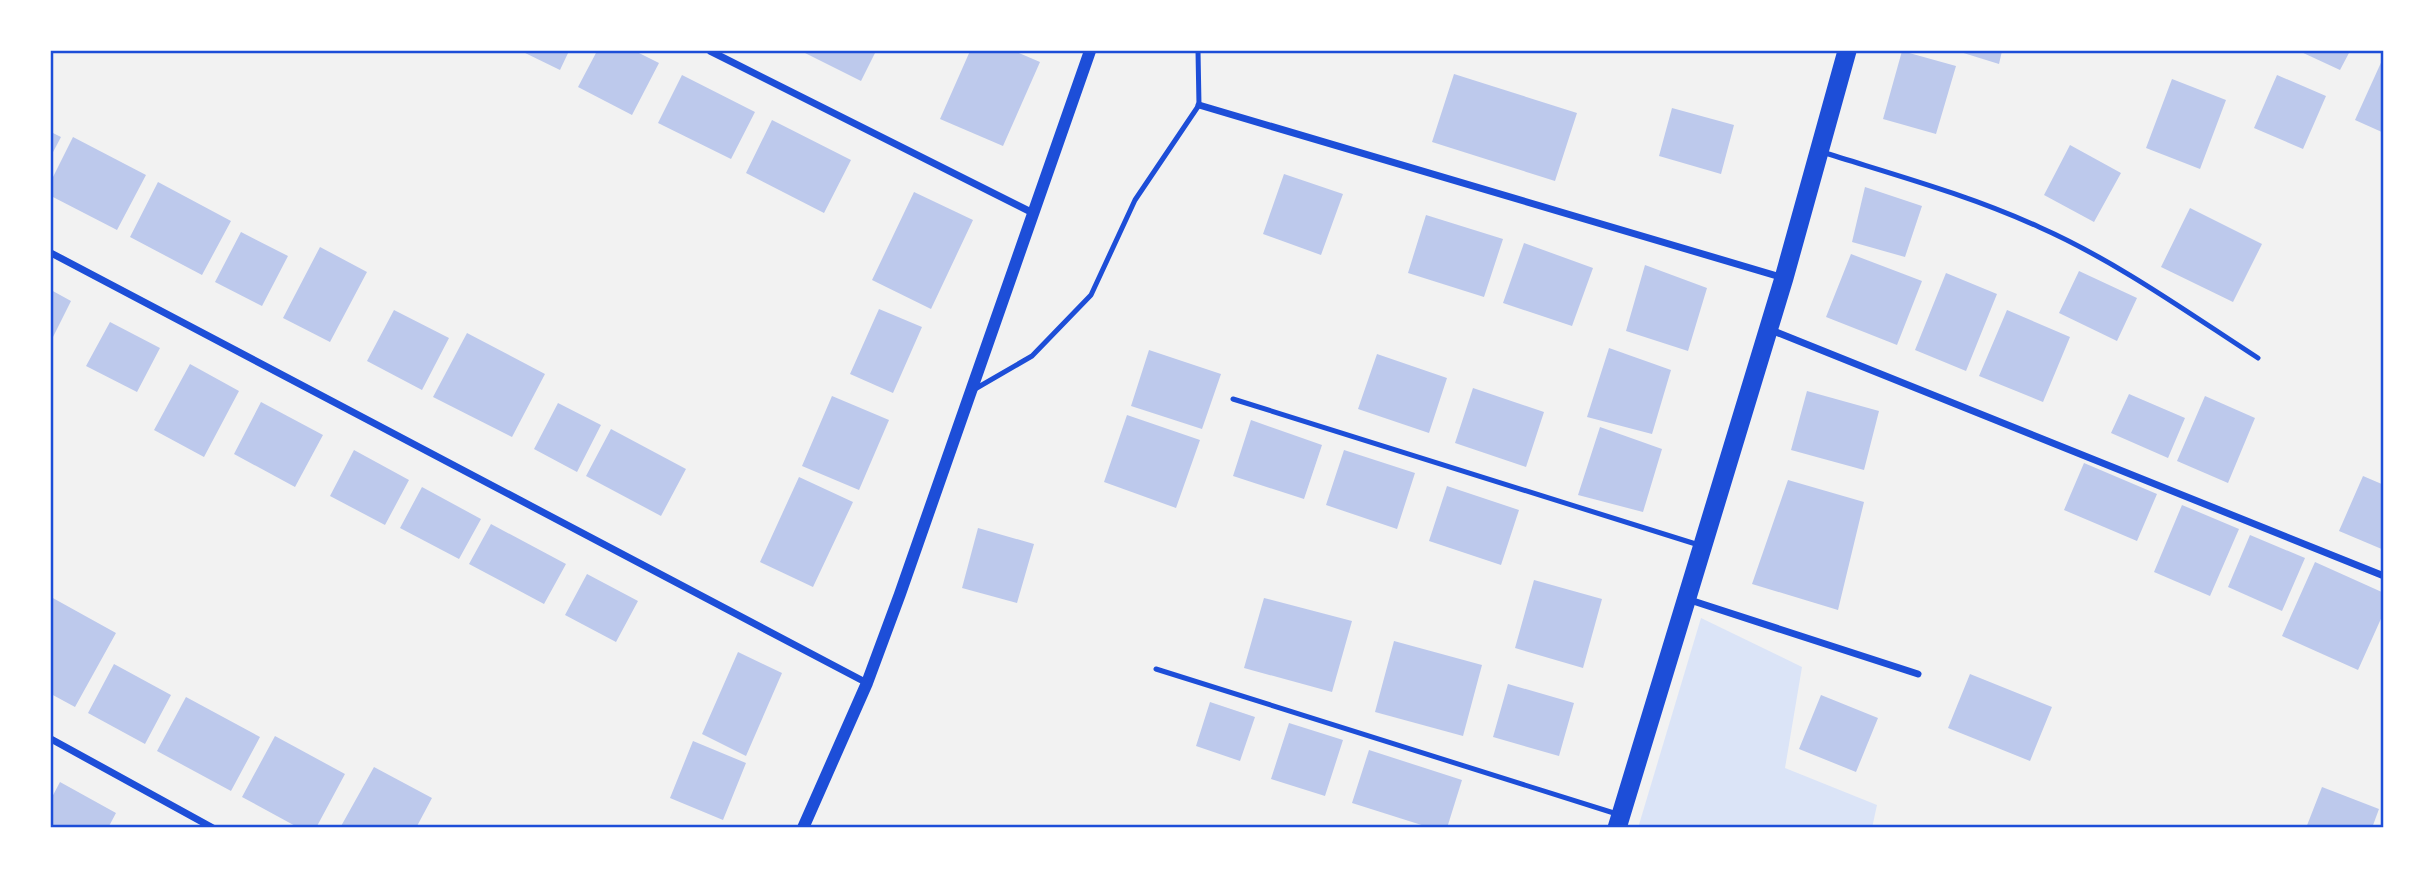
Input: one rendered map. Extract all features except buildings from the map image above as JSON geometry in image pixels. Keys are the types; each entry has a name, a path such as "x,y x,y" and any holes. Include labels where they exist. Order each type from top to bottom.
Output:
{"highway":[{"path":"1619,821 1784,278 1847,51"}],"street":[{"path":"710,51 1031,212"},
{"path":"803,828 867,683 1090,51"},
{"path":"1199,105 1784,278"},
{"path":"51,253 867,683"},
{"path":"1768,329 2384,576"},
{"path":"1686,598 1918,674"},
{"path":"51,739 213,828"}],"lane":[{"path":"971,391 1032,356 1091,295 1135,200 1199,105 1198,51"},
{"path":"1819,151 1965,196 2041,228 2147,286 2258,359"},
{"path":"1233,399 1702,546"},
{"path":"1156,669 1619,821"}],"shaded area":[{"path":"1701,618 1802,667 1785,768 1877,805 1872,828 1638,828"}]}
